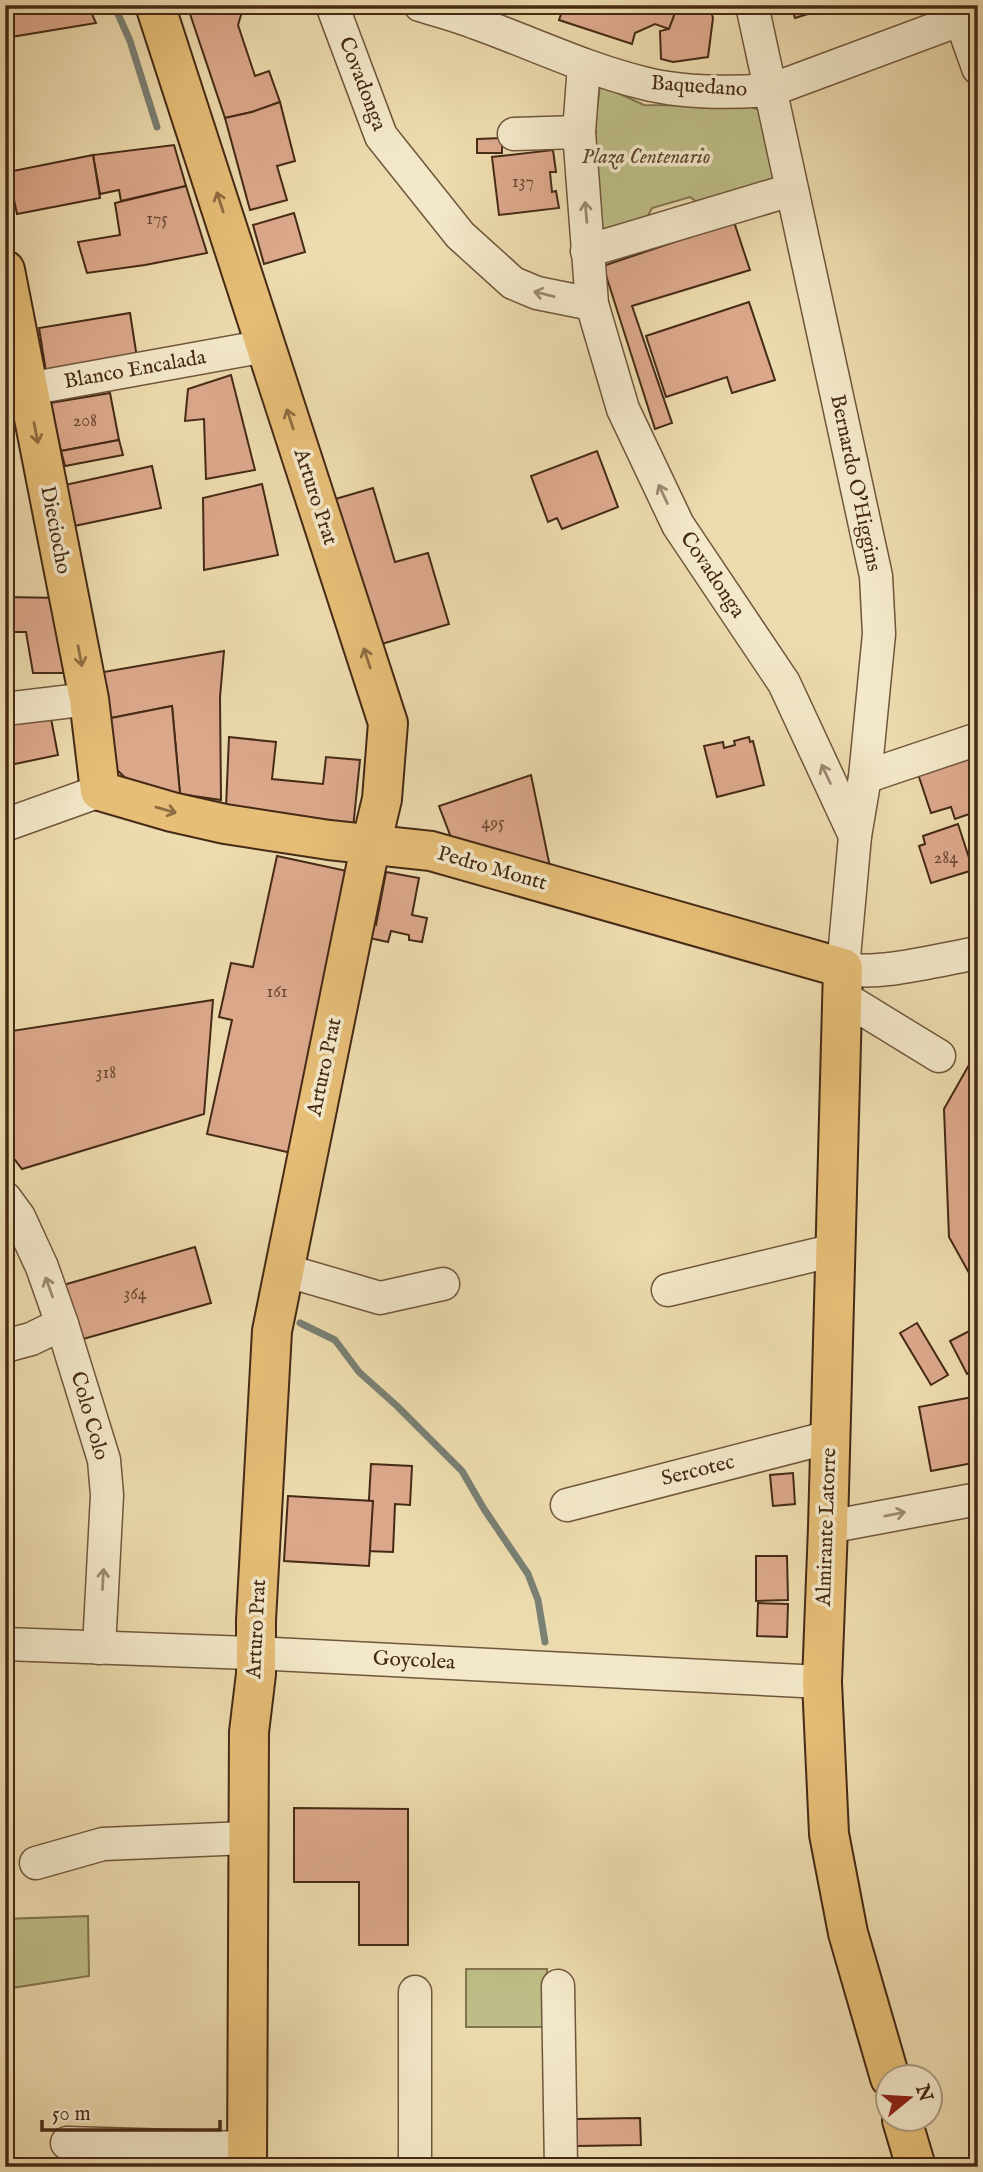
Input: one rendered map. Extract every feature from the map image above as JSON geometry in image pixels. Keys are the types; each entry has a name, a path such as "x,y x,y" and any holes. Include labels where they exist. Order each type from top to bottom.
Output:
{"main road":[{"name":"Arturo Prat","path":"155,5 388,723 382,799 272,1331 256,1674 249,1732 247,2157"},
{"name":"Dieciocho","path":"5,270 17,385 89,699 100,791"},
{"path":"388,723 410,848"},
{"name":"Pedro Montt","path":"100,791 172,813 225,824 432,851 842,982"},
{"name":"Almirante Latorre","path":"842,982 822,1682 829,1834 849,1933 886,2064"},
{"path":"906,2134 915,2167"}],"street":[{"name":"Covadonga","path":"332,5 381,136 460,235 513,283 537,293 592,304"},
{"name":"Baquedano","path":"420,5 474,21 584,65 645,84 739,93 771,90 969,16"},
{"name":"Bernardo O'Higgins","path":"752,5 876,576 879,634 865,777 855,836 842,982"},
{"path":"969,16 978,68"},
{"name":"Covadonga","path":"584,65 579,132 592,304 623,409 678,525 784,683 855,836"},
{"path":"514,134 579,132"},
{"path":"587,251 791,190"},
{"name":"Blanco Encalada","path":"17,385 266,346"},
{"path":"5,709 89,699"},
{"path":"865,777 978,739"},
{"path":"5,825 100,791"},
{"name":"Pedro Montt","path":"842,982 852,971 875,971 978,953"},
{"path":"842,982 939,1056"},
{"name":"Colo Colo","path":"5,1198 19,1217 42,1267 100,1448 107,1495 99,1647"},
{"path":"667,1290 835,1250"},
{"path":"284,1270 380,1298 443,1284"},
{"path":"5,1346 30,1339 62,1324"},
{"name":"Sercotec","path":"567,1504 830,1437"},
{"path":"828,1527 978,1499"},
{"name":"Goycolea","path":"5,1644 274,1654 822,1682"},
{"path":"36,1863 103,1844 247,1838"},
{"path":"558,1986 561,2167"},
{"path":"415,1992 415,2167"},
{"path":"66,2143 247,2157"}],"green space":[{"name":"Plaza Centenario","path":"600,85 644,105 748,106 760,110 776,172 769,187 702,206 690,197 652,208 644,223 597,235 594,134"},
{"path":"88,1916 89,1976 5,1989 5,1919"},
{"path":"466,1969 547,1969 547,2027 466,2027"}],"building":[{"path":"5,5 88,5 96,23 5,38"},
{"path":"187,5 244,5 238,25 255,76 269,71 280,102 225,118"},
{"path":"564,5 678,6 669,29 655,24 635,33 632,44 559,20"},
{"path":"678,5 709,5 713,18 708,57 673,62 661,59 660,31 669,29"},
{"path":"779,5 820,5 821,10 795,18 791,6 780,9"},
{"path":"280,102 295,161 277,166 287,200 250,210 225,118"},
{"path":"502,138 502,153 477,153 477,139"},
{"path":"174,145 186,186 121,201 119,190 100,194 93,155"},
{"path":"553,150 556,172 550,172 552,192 556,191 559,208 499,215 492,157"},
{"path":"93,155 100,198 17,214 8,172"},
{"path":"186,186 207,253 87,273 78,242 120,235 115,203"},
{"path":"294,213 305,252 264,264 253,225"},
{"path":"734,222 750,270 632,306 672,423 655,429 603,266"},
{"path":"749,302 775,380 732,393 727,377 666,397 646,336"},
{"path":"130,313 137,358 46,372 39,328"},
{"path":"231,375 255,470 206,479 204,419 185,421 188,389"},
{"path":"110,393 119,440 61,451 50,403"},
{"path":"119,440 123,455 65,466 61,451"},
{"path":"597,451 618,507 562,529 557,518 548,522 531,476"},
{"path":"152,466 161,508 74,526 65,485"},
{"path":"262,484 278,555 204,570 203,498"},
{"path":"373,488 395,562 428,553 449,624 375,646 332,500"},
{"path":"5,597 62,598 74,673 33,673 26,632 5,632"},
{"path":"224,651 220,697 221,800 180,794 172,706 106,719 98,673"},
{"path":"172,706 180,794 132,784 117,770 106,719"},
{"path":"49,708 58,755 5,766 5,717"},
{"path":"229,737 276,742 272,779 323,784 326,757 360,760 353,828 226,808"},
{"path":"749,737 750,742 753,741 764,785 717,797 704,746 723,742 724,748 735,745 734,741"},
{"path":"978,748 978,811 955,819 951,807 931,813 916,768"},
{"path":"531,775 550,867 452,840 439,806"},
{"path":"958,824 973,870 931,883 919,846 925,844 923,836"},
{"path":"277,856 356,873 296,1154 207,1134 232,1020 219,1017 231,963 253,967"},
{"path":"386,872 419,878 412,915 427,918 422,942 409,940 409,935 391,931 388,942 365,937 367,922 376,925"},
{"path":"213,1000 204,1114 22,1169 5,1147 5,1032"},
{"path":"978,1049 978,1289 949,1237 944,1109"},
{"path":"195,1247 211,1303 76,1341 60,1286"},
{"path":"917,1323 948,1375 931,1385 900,1333"},
{"path":"975,1328 978,1333 978,1368 967,1374 950,1341"},
{"path":"978,1396 978,1462 931,1471 919,1407"},
{"path":"371,1464 412,1466 410,1505 395,1504 393,1552 366,1551"},
{"path":"793,1473 795,1504 773,1506 770,1475"},
{"path":"288,1496 373,1501 369,1566 284,1561"},
{"path":"756,1556 787,1556 788,1600 756,1601"},
{"path":"758,1603 788,1604 787,1637 757,1636"},
{"path":"294,1808 408,1809 408,1945 359,1945 359,1882 294,1882"},
{"path":"640,2118 641,2145 576,2146 575,2119"}],"waterway":[{"path":"114,5 130,41 157,127"},
{"path":"300,1323 335,1340 359,1372 462,1471 528,1574 538,1600 545,1642"}]}
